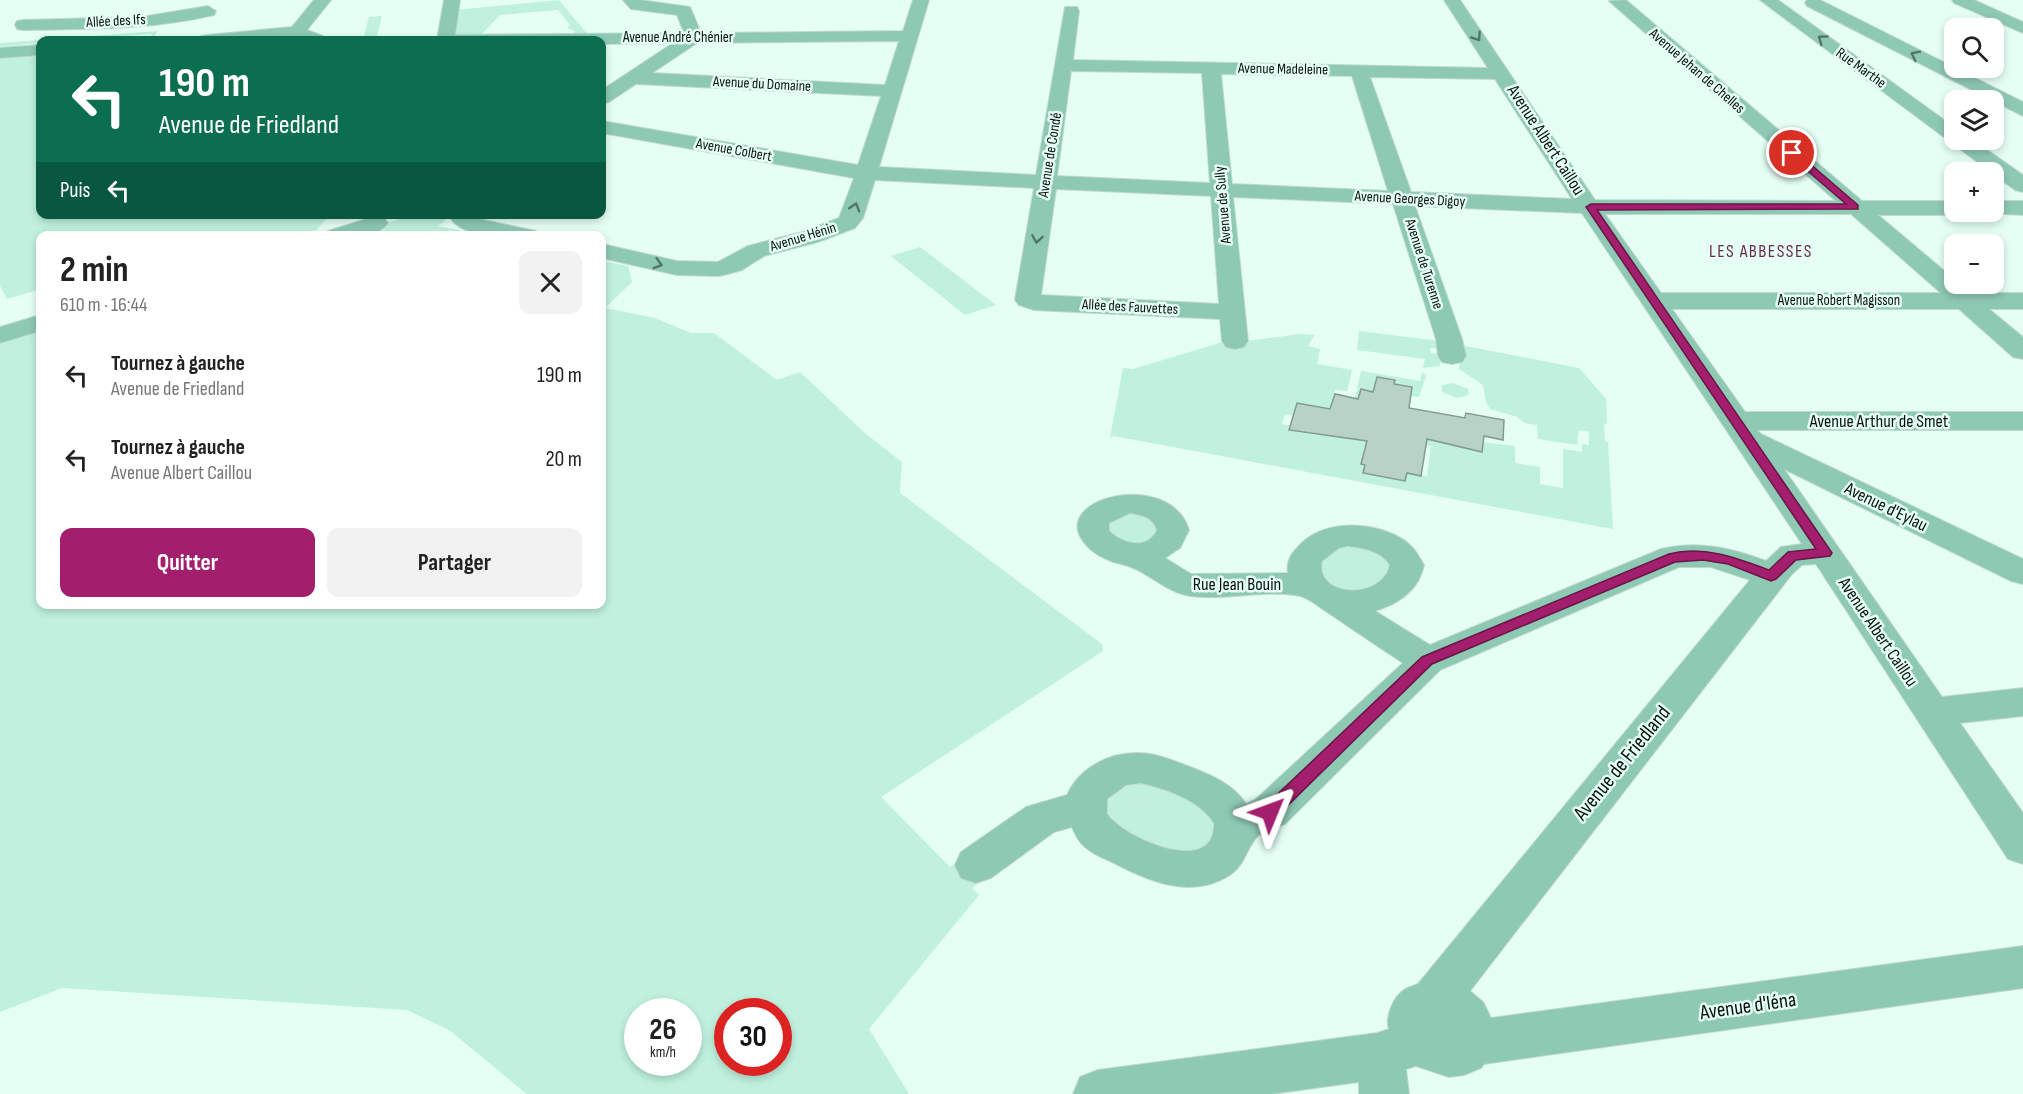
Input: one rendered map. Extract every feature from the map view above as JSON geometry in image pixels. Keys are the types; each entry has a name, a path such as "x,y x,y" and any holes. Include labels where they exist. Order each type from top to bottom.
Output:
{"street":[{"path":"297,32 323,0"},
{"path":"447,36 452,0"},
{"path":"606,95 694,37 689,8 637,6 631,0"},
{"name":"Avenue Hénin","path":"606,252 677,268 727,267 756,251 810,237 847,223 852,218 921,0"},
{"name":"Avenue Albert Caillou","path":"1452,0 2023,847"},
{"name":"Avenue Jehan de Chelles","path":"1615,0 2023,351"},
{"name":"Rue Marthe","path":"1768,0 1944,129"},
{"path":"1792,0 1817,2 2023,110"},
{"path":"1960,0 2023,28"},
{"name":"Allée des Ifs","path":"50,6 23,25 179,17 215,7 201,34"},
{"name":"Avenue de Condé","path":"1028,300 1071,11"},
{"path":"201,34 297,32 307,36"},
{"name":"Avenue André Chénier","path":"606,38 910,36"},
{"path":"0,53 36,50"},
{"name":"Avenue Madeleine","path":"1064,65 1503,74"},
{"name":"Avenue de Sully","path":"1211,68 1235,341"},
{"name":"Avenue de Turenne","path":"1359,71 1449,339 1452,356"},
{"name":"Avenue du Domaine","path":"633,78 892,91"},
{"name":"Avenue Colbert","path":"606,128 866,173"},
{"path":"1974,150 2023,186"},
{"name":"Avenue Georges Digoy","path":"866,173 1591,207 1944,208"},
{"path":"2004,208 2023,208"},
{"path":"462,219 466,223 504,231"},
{"path":"353,231 376,224"},
{"name":"Allée des Fauvettes","path":"1028,300 1046,303 1232,312"},
{"name":"Avenue Robert Magisson","path":"1654,301 2023,301"},
{"path":"0,334 36,324"},
{"name":"Avenue Arthur de Smet","path":"1742,430 2023,421"},
{"name":"Avenue d'Eylau","path":"1742,430 2023,573"},
{"name":"Avenue de Friedland","path":"1404,1048 1771,576 1793,555 1826,553"},
{"name":"Rue Jean Bouin","path":"1133,554 1180,582 1191,585 1297,584 1325,594 1427,661"},
{"path":"1238,826 1270,812 1427,661 1673,557 1697,555 1730,560 1771,576"},
{"path":"1931,712 2023,702"},
{"path":"1142,768 1165,774 1217,798 1229,808 1238,826 1235,840 1225,854 1209,866 1197,869 1177,869 1158,865 1104,838 1095,831 1088,819 1086,807 1087,795 1093,785 1104,775 1123,769 1142,768"},
{"path":"976,865 1041,819 1086,807"},
{"name":"Avenue d'Iéna","path":"1404,1048 1455,1006 1470,1021 1473,1040 1484,1041 2023,967"},
{"path":"1098,1094 1404,1048"}],"green space":[{"path":"559,0 589,36 573,36 575,31 567,28 570,25 558,10 500,15 480,36 454,36 455,10"},
{"path":"382,16 377,36 364,36 369,17"},
{"path":"158,31 155,36 151,36 152,34 92,36"},
{"path":"36,40 36,43 0,47 0,43"},
{"path":"36,52 36,219 326,219 316,231 36,231 36,290 7,299 0,286 0,56"},
{"path":"400,219 446,219 438,226 462,231 361,231"},
{"path":"920,247 996,305 965,315 891,256"},
{"path":"606,262 628,266 632,282 606,307"},
{"path":"606,308 655,318 691,333 714,333 777,380 800,372 866,434 902,462 900,493 1102,644 1103,651 881,797 950,867 966,856 986,878 972,888 979,895 869,1029 909,1094 527,1094 449,1030 407,1010 62,988 0,1012 0,337 36,326 36,609 606,609"},
{"path":"1359,331 1440,341 1441,349 1430,348 1431,353 1441,354 1440,366 1423,368 1425,359 1357,350"},
{"path":"1300,334 1314,335 1308,346 1320,349 1317,364 1352,370 1347,391 1335,390 1330,411 1298,416 1285,414 1282,424 1300,427 1299,432 1317,435 1319,430 1379,432 1368,450 1364,449 1361,464 1365,465 1364,473 1405,481 1407,473 1427,476 1431,447 1435,447 1423,444 1424,439 1463,444 1463,448 1482,452 1483,442 1515,446 1515,463 1540,467 1540,484 1563,488 1563,449 1582,452 1582,444 1589,445 1589,432 1579,430 1577,445 1538,439 1537,425 1525,423 1517,417 1490,409 1486,402 1483,385 1459,369 1460,345 1579,368 1606,399 1607,423 1604,424 1605,442 1608,442 1613,529 1114,436 1110,438 1123,368 1133,369 1226,341 1246,341"},
{"path":"1361,371 1420,381 1422,372 1426,376 1419,397 1410,396 1394,384 1395,379 1377,377 1375,385 1378,392 1361,390 1358,399 1355,398"},
{"path":"1453,383 1468,389 1469,395 1457,398 1442,392 1442,385"},
{"path":"1141,510 1163,529 1140,547 1110,540 1105,520 1108,516"},
{"path":"1368,543 1396,568 1373,591 1331,590 1315,565 1334,546"},
{"path":"1133,778 1197,799 1216,819 1214,843 1179,859 1107,823 1104,796"}],"building":[{"path":"1377,377 1395,380 1394,384 1412,387 1409,408 1465,418 1466,413 1504,420 1503,440 1484,436 1482,452 1427,439 1421,476 1407,473 1405,481 1363,473 1365,465 1361,464 1367,441 1289,430 1297,403 1330,409 1335,394 1358,399 1361,389 1373,392"}],"district":[{"name":"LES ABBESSES","path":"1761,251"}],"route":[{"path":"1270,812 1414,670 1448,651 1673,557 1691,555 1730,560 1771,576 1793,555 1826,553 1591,207 1855,207 1792,153"}]}
